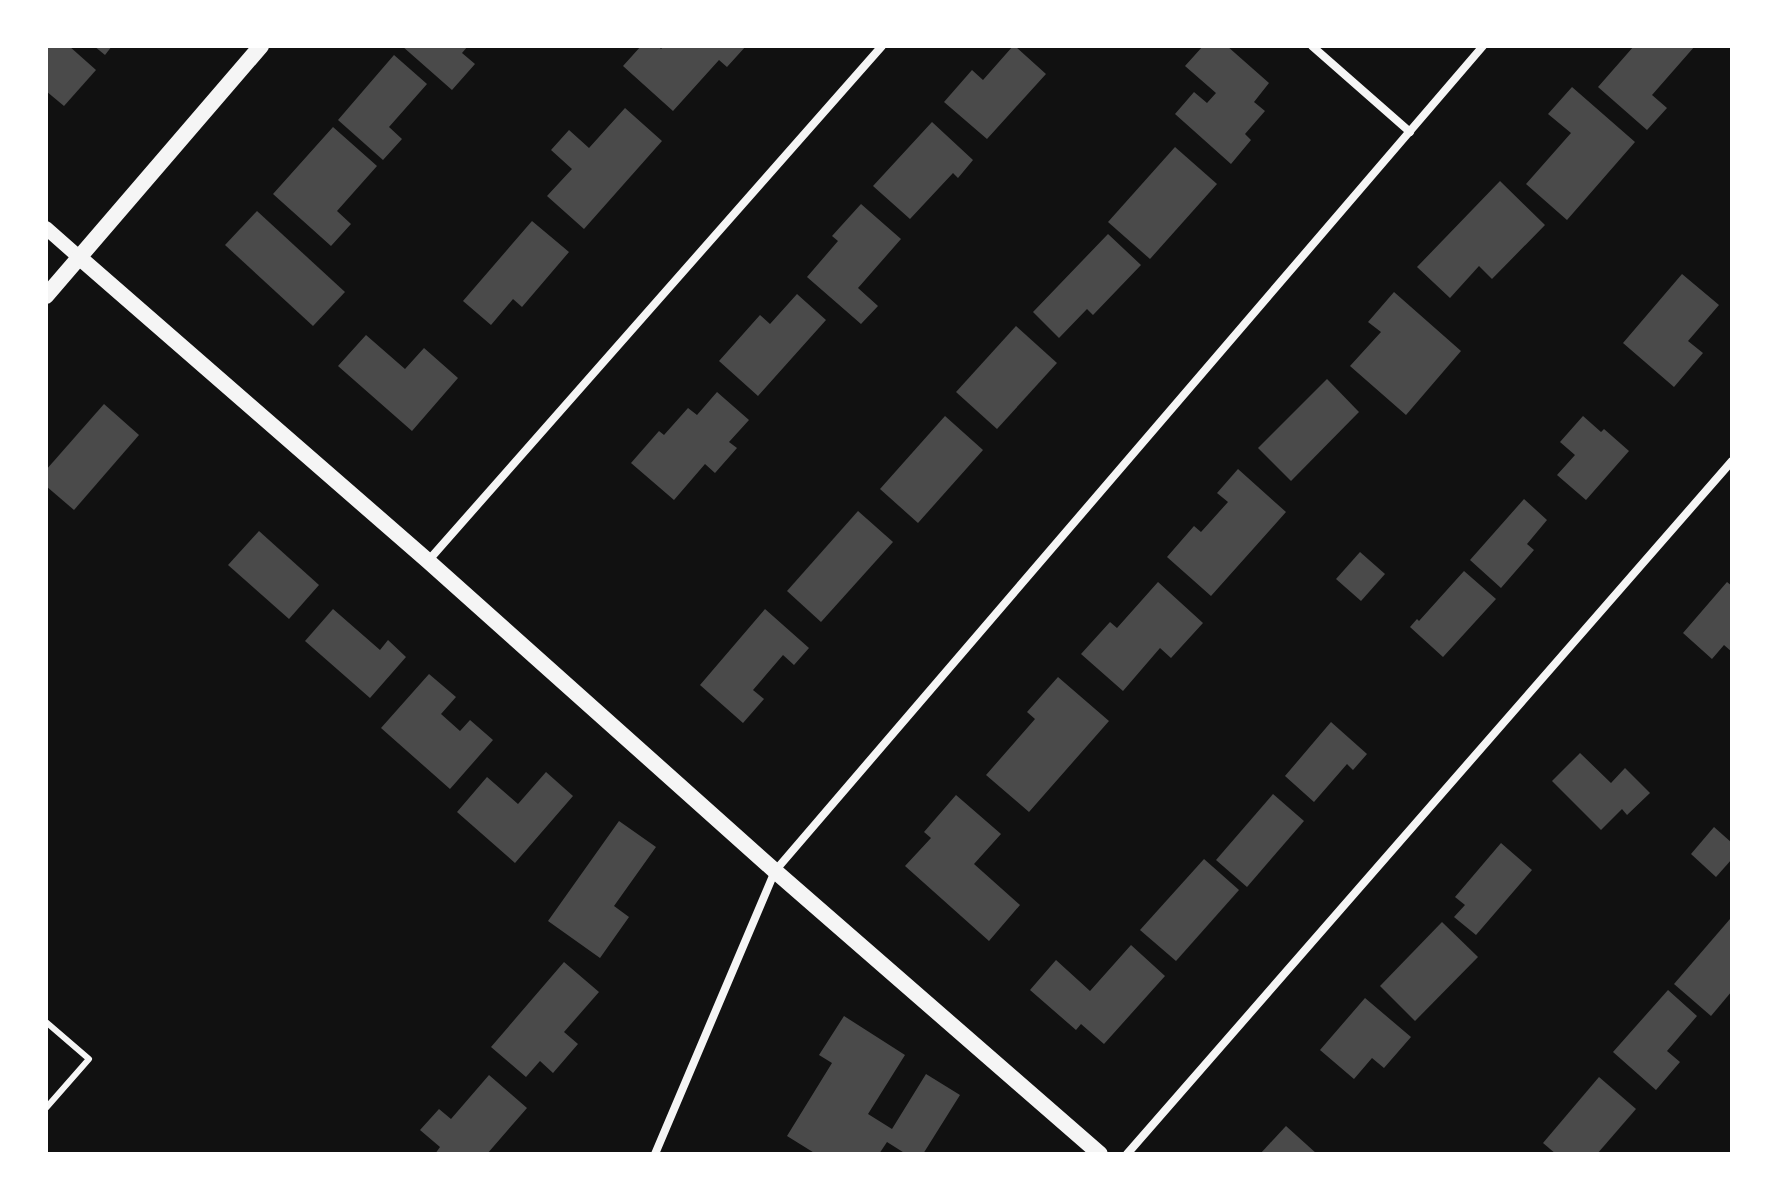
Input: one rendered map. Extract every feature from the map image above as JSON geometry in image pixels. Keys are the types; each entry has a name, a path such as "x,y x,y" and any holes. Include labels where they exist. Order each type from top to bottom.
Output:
{"main road":[{"path":"46,296 261,46"},
{"path":"80,258 1100,1154"}],"street":[{"path":"428,561 882,46"},
{"path":"1312,46 1410,132"},
{"path":"655,1154 775,871 1483,46"},
{"path":"46,228 80,258"},
{"path":"1127,1154 1732,461"}],"lane":[{"path":"46,1022 89,1059 46,1108"}],"building":[{"path":"46,46 69,46 96,70 64,106 46,91"},
{"path":"94,46 112,46 105,55"},
{"path":"402,46 468,46 462,53 475,64 452,90"},
{"path":"641,46 658,46 661,49 664,46 746,46 727,67 719,60 673,111 623,66"},
{"path":"1013,46 1046,74 987,139 944,102 972,70 983,80"},
{"path":"1203,46 1227,46 1269,83 1254,102 1265,111 1245,134 1251,140 1231,164 1175,114 1194,92 1207,103 1216,93 1185,66"},
{"path":"1634,46 1695,46 1652,95 1667,108 1647,130 1598,87"},
{"path":"394,55 427,84 389,127 402,139 383,160 338,120"},
{"path":"1572,87 1635,142 1567,220 1526,184 1571,133 1548,114"},
{"path":"625,108 662,141 584,229 547,196 572,169 551,150 569,130 589,148"},
{"path":"932,122 973,160 958,178 953,173 910,219 873,186"},
{"path":"333,127 377,166 337,211 351,224 331,246 273,194"},
{"path":"1175,147 1217,184 1150,259 1108,222"},
{"path":"1500,181 1545,225 1492,279 1479,266 1450,298 1417,267"},
{"path":"861,204 901,239 858,288 878,306 861,324 807,277 838,241 832,236"},
{"path":"257,211 345,292 313,326 225,245"},
{"path":"532,221 569,252 522,307 513,299 491,325 463,301"},
{"path":"1108,234 1141,265 1093,315 1087,309 1059,338 1033,312"},
{"path":"1682,274 1719,305 1688,341 1703,353 1674,387 1623,343"},
{"path":"1394,292 1461,351 1406,415 1350,366 1381,332 1368,322"},
{"path":"797,294 826,320 758,396 719,361 760,315 770,324"},
{"path":"1016,326 1057,363 997,429 956,392"},
{"path":"366,335 405,369 424,348 458,378 412,431 338,366"},
{"path":"1327,379 1359,412 1291,481 1258,448"},
{"path":"717,392 749,420 729,442 737,448 715,473 705,464 674,500 631,463 659,431 664,435 688,408 697,415"},
{"path":"104,404 139,435 74,510 46,486 46,470"},
{"path":"945,416 983,450 918,523 880,489"},
{"path":"1583,416 1629,451 1586,500 1557,475 1575,455 1560,442"},
{"path":"1238,469 1286,512 1211,596 1167,557 1194,526 1201,532 1228,502 1217,493"},
{"path":"1524,499 1547,520 1527,544 1534,550 1501,588 1470,560"},
{"path":"858,511 893,542 821,622 787,591"},
{"path":"259,531 319,585 289,619 228,565"},
{"path":"1360,552 1385,574 1361,601 1336,579"},
{"path":"1464,571 1496,599 1443,657 1410,627"},
{"path":"1158,582 1203,623 1171,658 1160,648 1123,691 1081,654 1110,622 1117,628"},
{"path":"1727,582 1732,586 1732,652 1724,645 1712,659 1683,633"},
{"path":"333,609 380,650 388,640 406,657 370,698 305,641"},
{"path":"765,609 809,648 794,665 783,655 753,690 764,699 743,723 700,685"},
{"path":"429,674 456,697 441,714 460,731 470,720 493,740 450,789 381,728"},
{"path":"1058,677 1109,721 1029,812 986,775 1035,719 1027,712"},
{"path":"1331,722 1367,754 1353,770 1347,764 1314,802 1285,776"},
{"path":"1580,753 1611,783 1625,768 1650,793 1627,815 1622,809 1601,830 1552,781"},
{"path":"546,772 573,796 515,863 457,812 487,777 518,804"},
{"path":"1273,794 1304,821 1247,887 1216,860"},
{"path":"956,795 1001,834 974,864 1020,905 989,941 905,866 931,838 924,832"},
{"path":"619,821 656,847 614,906 629,917 600,958 548,921"},
{"path":"1714,827 1732,843 1732,859 1716,877 1691,854"},
{"path":"1501,843 1532,870 1476,935 1454,917 1465,905 1455,897"},
{"path":"1204,859 1239,890 1176,961 1140,930"},
{"path":"1730,919 1732,991 1711,1016 1674,984"},
{"path":"1442,922 1478,957 1415,1021 1380,986"},
{"path":"1131,945 1165,976 1104,1044 1081,1024 1076,1030 1030,990 1056,960 1090,991"},
{"path":"564,962 599,992 564,1032 578,1044 553,1073 540,1061 526,1077 491,1047"},
{"path":"1668,990 1697,1016 1667,1051 1680,1062 1656,1090 1613,1052"},
{"path":"1365,998 1411,1037 1384,1068 1372,1058 1354,1079 1320,1050"},
{"path":"844,1016 905,1055 868,1114 892,1129 926,1074 960,1095 923,1154 906,1154 887,1142 879,1154 816,1154 787,1136 832,1063 819,1055"},
{"path":"489,1075 527,1108 487,1154 435,1154 440,1147 420,1130 439,1109 451,1119"},
{"path":"1599,1077 1636,1109 1597,1154 1556,1154 1543,1143"},
{"path":"1286,1126 1317,1154 1260,1154"}]}
